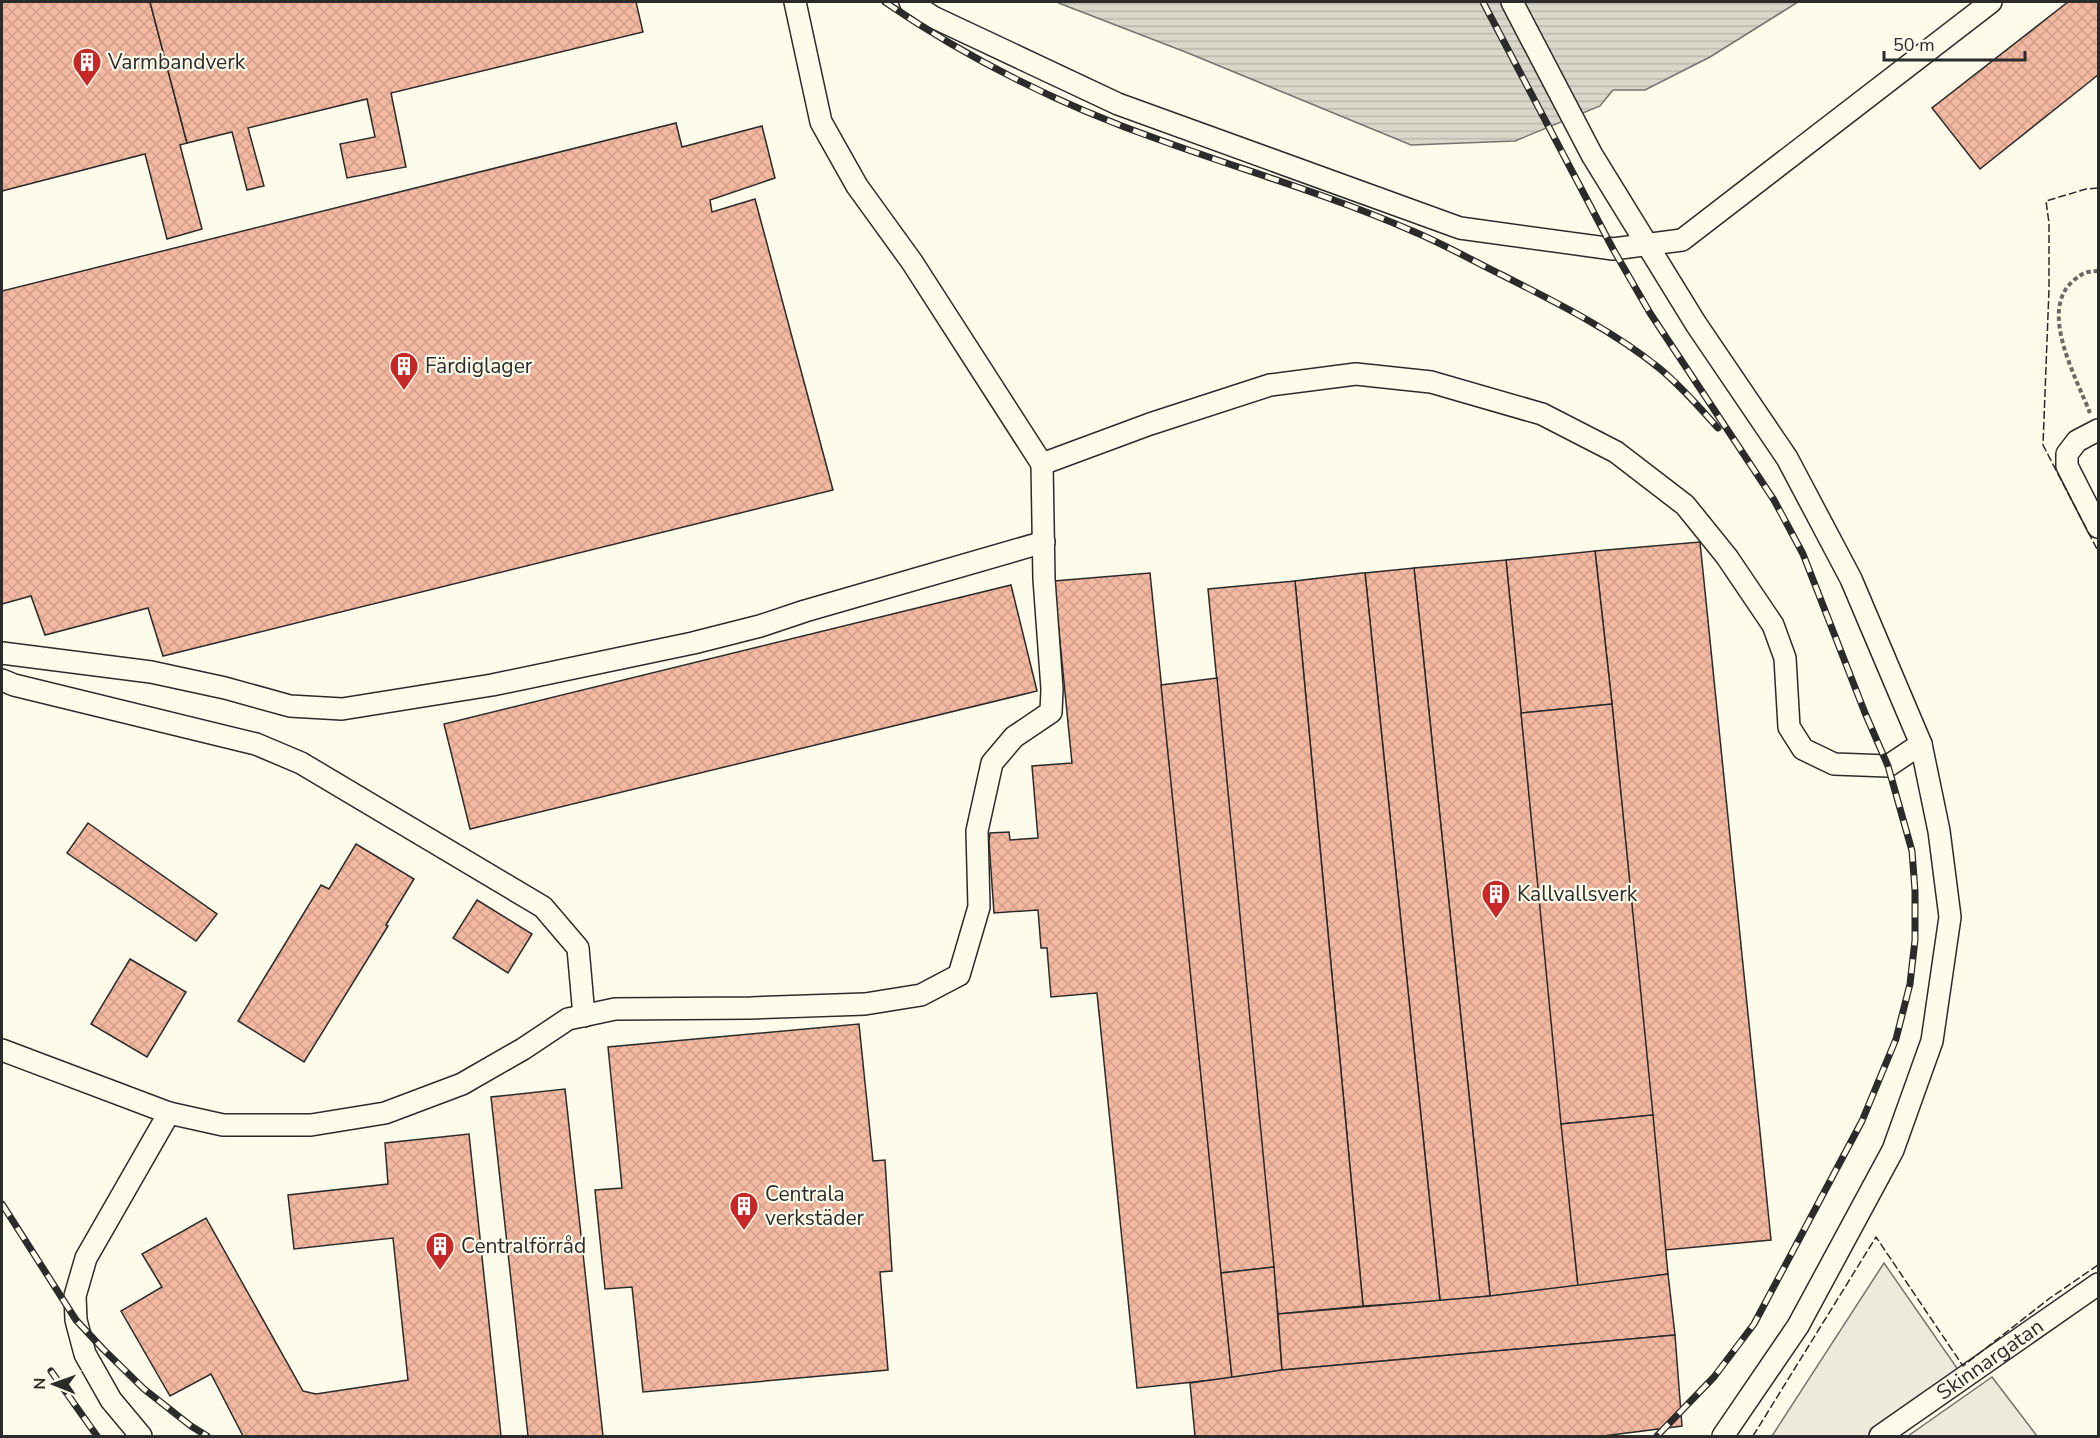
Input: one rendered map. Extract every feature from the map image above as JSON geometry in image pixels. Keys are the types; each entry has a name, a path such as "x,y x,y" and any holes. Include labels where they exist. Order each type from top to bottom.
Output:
{"street":[{"path":"2,1050 170,1113 223,1125 312,1125 385,1113 462,1083 523,1049 567,1019 615,1009 866,1005 921,996 959,975 979,907 977,831 992,763 1014,737 1051,712 1052,689 1044,579 1042,464 912,262 857,186 821,122 795,2"},
{"path":"910,2 933,17 1118,104 1460,228 1613,249 1682,240 1991,2"},
{"path":"1512,2 1592,155 1696,324 1787,458 1851,579 1920,744 1939,831 1950,917 1932,1041 1893,1150 1798,1326 1723,1437"},
{"path":"1042,464 1150,424 1270,385 1356,374 1431,382 1542,414 1616,452 1685,505 1727,557 1773,625 1785,658 1789,727 1803,749 1834,764 1888,766 1920,744"},
{"path":"2098,430 2077,441 2067,454 2067,466 2098,527"},
{"path":"2,653 151,672 225,688 290,706 342,709 492,685 693,643 760,626 1044,542"},
{"path":"2,680 14,685 256,744 301,763 543,907 578,948 584,1016"},
{"path":"141,1437 111,1400 84,1354 76,1320 75,1296 86,1258 170,1113"},
{"name":"Skinnargatan","path":"1880,1437 2098,1284"}],"path":[{"path":"2098,271 2083,272 2069,285 2060,300 2059,326 2064,349 2098,430"}],"shaded area":[{"path":"1056,2 1798,2 1710,57 1645,90 1613,90 1600,106 1515,141 1411,145 1188,53"},
{"path":"1884,1263 1959,1371 1871,1436 1772,1436"},
{"path":"1992,1377 2037,1436 1908,1436"}],"building":[{"name":"Varmbandverk","path":"2,2 150,2 187,143 180,145 202,229 167,239 145,154 2,191"},
{"path":"150,2 636,2 643,32 391,93 406,167 347,178 340,144 375,137 367,99 248,128 264,186 247,190 232,132 187,143"},
{"path":"2068,2 2098,2 2098,75 1980,169 1932,108"},
{"name":"Färdiglager","path":"676,123 682,147 762,126 775,178 710,200 712,212 755,199 833,490 163,656 148,608 45,635 31,596 2,604 2,291"},
{"path":"1700,542 1771,1240 1665,1250 1595,551"},
{"path":"1595,551 1612,704 1521,713 1506,560"},
{"name":"Kallvallsverk","path":"1506,560 1578,1286 1490,1296 1414,568"},
{"path":"1414,568 1490,1296 1440,1301 1365,573"},
{"path":"1150,573 1232,1378 1137,1388 1097,993 1051,997 1047,948 1041,948 1038,910 994,913 989,842 990,833 1009,832 1010,840 1038,838 1032,766 1072,763 1054,581"},
{"path":"1365,573 1440,1301 1363,1306 1295,581"},
{"path":"1295,581 1363,1306 1278,1314 1208,589"},
{"path":"1011,585 1037,691 470,829 444,724"},
{"path":"1217,678 1274,1267 1221,1273 1161,685"},
{"path":"1612,704 1653,1115 1561,1124 1521,713"},
{"path":"88,823 217,914 196,941 67,853"},
{"path":"356,844 414,879 386,925 388,926 304,1062 238,1021 321,885 329,889"},
{"path":"477,900 532,934 508,973 453,938"},
{"path":"130,959 186,992 147,1057 91,1024"},
{"name":"Centrala verkstäder","path":"859,1024 873,1161 885,1160 892,1271 880,1272 888,1370 643,1392 632,1287 605,1289 595,1190 622,1188 608,1047"},
{"path":"565,1089 603,1436 528,1436 491,1097"},
{"path":"1653,1115 1668,1274 1578,1286 1561,1124"},
{"name":"Centralförråd","path":"469,1134 501,1436 243,1436 211,1374 170,1396 121,1311 162,1287 142,1254 206,1218 303,1391 316,1394 408,1380 393,1238 294,1249 288,1195 388,1184 385,1143"},
{"path":"1274,1267 1282,1370 1232,1378 1221,1273"},
{"path":"1668,1274 1675,1335 1282,1370 1278,1314 1490,1296"},
{"path":"1675,1335 1682,1426 1603,1436 1195,1436 1190,1383 1282,1370"}],"railway":[{"path":"885,2 950,43 1053,97 1124,127 1379,217 1434,241 1524,286 1584,318 1641,354 1675,382 1718,428"},
{"path":"1483,2 1613,249 1650,313 1774,500 1803,554 1888,766 1912,851 1915,940 1910,984 1896,1039 1862,1121 1754,1324 1714,1377 1657,1436"},
{"path":"2,1204 76,1320 144,1389 207,1436"},
{"path":"51,1371 97,1436"}],"fence":[{"path":"2098,188 2086,189 2046,201 2049,223 2049,289 2043,445 2098,551"},
{"path":"1753,1436 1876,1237 1963,1366 2050,1298 2098,1265"}],"place":[{"name":"Varmbandverk","path":"87,88"},
{"name":"Färdiglager","path":"404,392"},
{"name":"Kallvallsverk","path":"1496,920"},
{"name":"Centrala verkstäder","path":"744,1232"},
{"name":"Centralförråd","path":"440,1272"}]}
